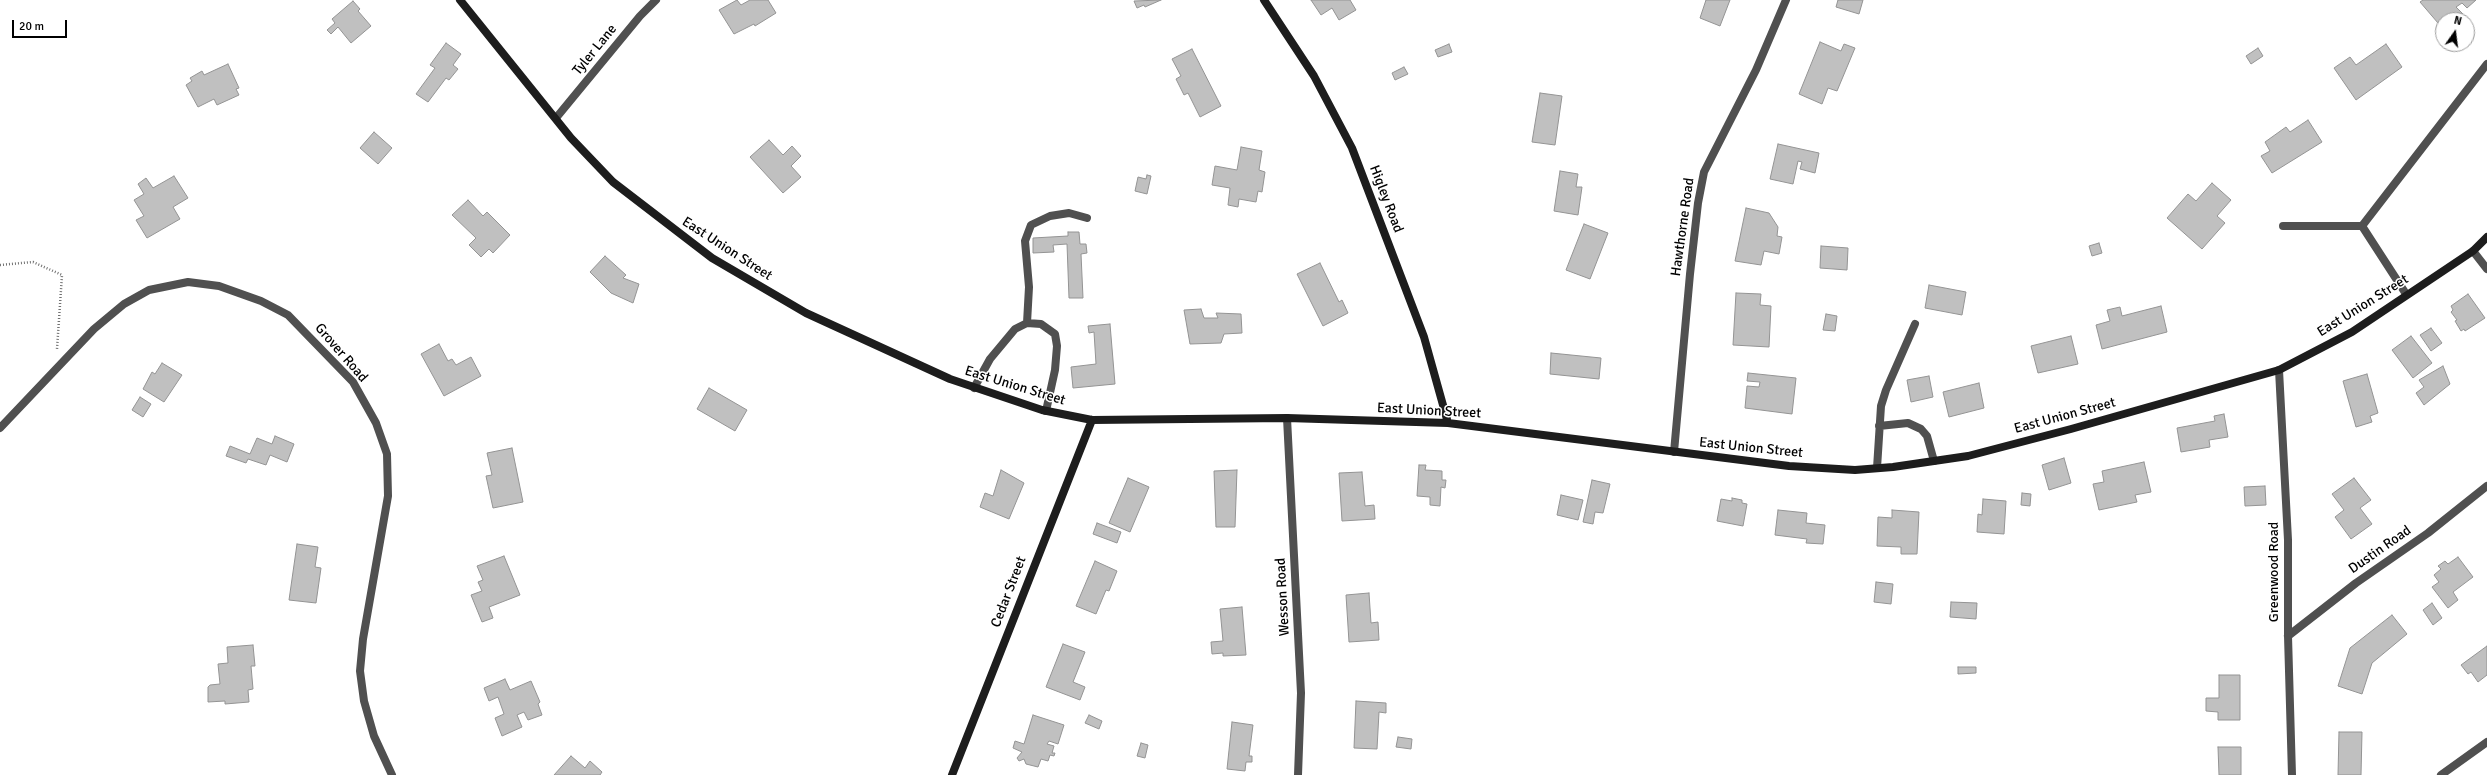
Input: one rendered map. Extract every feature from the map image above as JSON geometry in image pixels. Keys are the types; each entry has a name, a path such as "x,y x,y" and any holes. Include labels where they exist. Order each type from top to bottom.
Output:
{"street":[{"name":"East Union Street","path":"460,0 556,118 612,182 712,258 806,313 950,379 1046,411 1092,420 1288,418 1448,423 1789,466 1855,470 1934,461 1968,456 2071,429 2279,370 2352,332 2406,294 2473,251 2487,237"},
{"name":"Tyler Lane","path":"556,118 640,16 656,0"},
{"name":"Higley Road","path":"1264,0 1314,76 1352,148 1424,337 1448,423"},
{"name":"Hawthorne Road","path":"1674,452 1690,274 1698,203 1704,172 1756,70 1786,0"},
{"path":"2362,226 2487,64"},
{"path":"1026,323 1029,286 1025,241 1031,225 1050,216 1069,213 1087,218"},
{"path":"2283,226 2362,226"},
{"path":"2362,226 2406,294"},
{"path":"2473,251 2487,269"},
{"name":"Grover Road","path":"0,428 94,329 124,304 149,290 188,282 219,286 261,300 288,315 353,382 376,423 386,454 388,496 363,639 360,672 364,701 372,730 380,754 392,775"},
{"path":"974,388 1003,341 1015,329 1026,323 1041,324 1054,334 1057,346 1055,370 1046,411"},
{"path":"1877,468 1881,406 1886,390 1915,324"},
{"name":"Greenwood Road","path":"2279,370 2288,540 2288,636 2292,775"},
{"name":"Wesson Road","path":"1288,418 1301,693 1298,775"},
{"name":"Cedar Street","path":"952,775 1092,420"},
{"path":"1880,426 1908,424 1921,428 1927,436 1934,461"},
{"name":"Dustin Road","path":"2288,636 2356,583 2428,533 2487,486"},
{"path":"2441,775 2487,742"}],"path":[{"path":"0,265 33,262 62,275 56,370"}],"building":[{"path":"737,0 741,5 750,0 768,0 776,13 755,26 754,24 734,34 719,10"},
{"path":"1161,0 1145,7 1144,5 1137,8 1134,1"},
{"path":"1311,0 1350,0 1356,10 1339,20 1332,8 1321,15"},
{"path":"1706,0 1730,0 1720,26 1700,18"},
{"path":"1838,0 1863,0 1859,14 1836,7"},
{"path":"2423,0 2476,0 2467,8 2462,3 2456,7 2461,12 2435,12 2435,20 2420,2"},
{"path":"353,1 360,9 358,11 371,26 351,43 338,27 331,34 327,30 335,23 332,19"},
{"path":"1820,42 1841,51 1844,44 1855,48 1837,91 1828,88 1822,104 1799,94"},
{"path":"446,43 461,54 453,65 458,69 449,80 446,78 428,102 416,94 435,68 430,65"},
{"path":"1449,44 1452,52 1438,57 1435,50"},
{"path":"2386,44 2402,67 2356,100 2334,68 2350,57 2356,65"},
{"path":"2258,48 2263,56 2251,64 2246,56"},
{"path":"1192,49 1221,106 1200,117 1188,93 1184,95 1176,79 1181,76 1172,59"},
{"path":"228,64 239,88 236,89 239,95 217,105 214,99 198,107 186,85 192,81 190,78 202,71 204,75"},
{"path":"1404,67 1408,74 1395,80 1392,73"},
{"path":"1540,93 1562,96 1555,145 1532,142"},
{"path":"2308,120 2322,142 2272,173 2261,156 2270,151 2265,142 2286,127 2290,132"},
{"path":"374,132 392,148 378,164 360,148"},
{"path":"769,140 783,155 792,146 801,156 791,166 801,177 783,193 750,157"},
{"path":"1778,144 1819,153 1815,173 1800,169 1802,162 1798,161 1793,184 1770,179"},
{"path":"1241,147 1262,151 1259,170 1265,172 1262,192 1258,191 1256,202 1239,199 1238,207 1228,205 1230,188 1212,185 1215,166 1237,170"},
{"path":"1560,171 1578,174 1576,187 1582,187 1578,215 1554,211"},
{"path":"1147,175 1151,176 1147,194 1135,191 1138,177 1146,179"},
{"path":"174,176 188,198 173,207 180,219 147,238 136,220 144,216 134,200 144,194 138,184 146,178 153,188"},
{"path":"2212,183 2231,200 2217,216 2225,223 2202,249 2167,218 2188,194 2196,201"},
{"path":"468,200 483,216 487,212 510,235 493,253 489,249 481,257 469,245 476,238 452,215"},
{"path":"1746,208 1769,213 1778,227 1777,236 1782,237 1779,254 1764,251 1761,265 1735,261"},
{"path":"1584,224 1608,233 1590,279 1566,270"},
{"path":"1068,232 1079,232 1080,244 1086,244 1087,253 1081,254 1083,298 1069,298 1067,244 1053,245 1054,252 1033,253 1033,238 1068,236"},
{"path":"2099,243 2102,253 2092,256 2089,246"},
{"path":"1821,246 1848,248 1847,270 1820,268"},
{"path":"605,256 626,275 623,278 639,284 633,303 611,293 590,272"},
{"path":"1320,263 1339,302 1342,300 1348,313 1323,326 1297,274"},
{"path":"1929,285 1966,292 1962,315 1925,308"},
{"path":"1736,293 1761,294 1760,305 1771,306 1769,347 1733,345"},
{"path":"2468,294 2485,318 2465,331 2464,329 2461,331 2455,321 2457,320 2451,312 2453,310 2451,306"},
{"path":"2161,306 2167,332 2102,349 2096,325 2110,321 2107,310 2120,307 2122,316"},
{"path":"1201,309 1204,318 1218,318 1216,313 1241,314 1242,333 1224,334 1221,343 1190,344 1184,310"},
{"path":"1826,314 1837,316 1835,331 1823,330"},
{"path":"1110,324 1115,384 1073,388 1071,367 1096,364 1094,332 1089,333 1088,326"},
{"path":"2431,328 2442,343 2431,351 2420,335"},
{"path":"2071,336 2078,364 2038,373 2031,346"},
{"path":"2411,336 2432,363 2413,378 2392,350"},
{"path":"439,344 448,361 452,359 456,365 471,357 481,376 444,396 421,354"},
{"path":"1551,353 1601,358 1599,379 1550,374"},
{"path":"162,363 182,375 164,402 143,389 152,372 155,374"},
{"path":"2443,366 2450,384 2424,405 2416,393 2424,387 2419,380"},
{"path":"1748,373 1796,378 1792,414 1745,408 1747,386 1759,387 1760,382 1747,381"},
{"path":"2367,374 2378,413 2370,416 2372,422 2356,427 2343,381"},
{"path":"1929,376 1933,397 1911,402 1907,380"},
{"path":"1979,383 1984,408 1949,417 1943,392"},
{"path":"709,388 747,410 735,431 697,409"},
{"path":"140,397 151,404 143,417 132,410"},
{"path":"2224,414 2228,437 2209,440 2210,447 2181,452 2177,428 2215,421 2214,416"},
{"path":"275,436 294,444 287,462 270,455 266,465 248,459 246,463 226,456 230,446 250,454 257,438 272,444"},
{"path":"512,448 523,502 493,508 486,476 492,475 487,453"},
{"path":"2064,458 2071,483 2049,490 2042,465"},
{"path":"2144,462 2151,492 2135,495 2137,502 2099,510 2093,484 2104,482 2102,471"},
{"path":"1419,465 1426,465 1425,470 1442,471 1442,480 1446,480 1445,488 1441,487 1440,506 1430,505 1430,497 1417,496"},
{"path":"1001,470 1024,483 1009,519 980,507 985,493 993,496"},
{"path":"1237,470 1235,527 1216,527 1214,471"},
{"path":"1362,472 1365,506 1374,505 1375,519 1342,521 1339,473"},
{"path":"1128,478 1149,487 1130,532 1109,523"},
{"path":"2354,478 2371,500 2360,508 2372,524 2351,539 2335,517 2344,510 2332,494"},
{"path":"1592,480 1610,484 1603,513 1595,512 1593,524 1583,522"},
{"path":"2265,486 2266,505 2245,506 2244,487"},
{"path":"2022,493 2031,494 2030,506 2021,505"},
{"path":"1561,495 1583,500 1578,520 1557,515"},
{"path":"1732,498 1742,500 1742,503 1747,504 1743,526 1717,521 1721,499 1732,501"},
{"path":"1983,499 2006,501 2004,534 1977,532 1978,514 1982,515"},
{"path":"1778,510 1807,513 1806,523 1825,525 1823,544 1806,543 1807,539 1775,535"},
{"path":"1892,510 1919,512 1917,554 1901,554 1901,547 1877,546 1878,517 1892,518"},
{"path":"1097,523 1121,532 1117,543 1093,534"},
{"path":"297,544 318,547 315,567 321,568 316,603 289,600"},
{"path":"504,556 520,595 489,607 493,618 482,622 471,595 482,591 478,582 483,580 477,566"},
{"path":"2458,557 2473,577 2453,592 2458,600 2448,608 2432,587 2439,582 2434,575 2441,569 2438,566 2445,561 2448,564"},
{"path":"1095,561 1117,571 1109,591 1106,590 1096,614 1076,606"},
{"path":"1876,582 1893,584 1891,604 1874,602"},
{"path":"1369,593 1371,623 1378,622 1379,640 1349,642 1346,595"},
{"path":"1951,602 1977,603 1976,619 1950,617"},
{"path":"2432,603 2442,618 2433,625 2423,610"},
{"path":"1242,607 1246,655 1223,656 1223,653 1212,654 1211,642 1223,641 1220,609"},
{"path":"2392,615 2407,634 2372,663 2362,694 2338,686 2350,648"},
{"path":"1063,644 1085,652 1073,682 1085,687 1080,700 1046,687"},
{"path":"253,645 255,666 251,666 253,689 248,690 249,702 225,704 225,701 208,702 208,687 210,685 220,684 218,664 228,663 227,647"},
{"path":"2487,646 2487,675 2478,682 2471,672 2468,674 2461,665"},
{"path":"1958,667 1976,667 1976,673 1958,674"},
{"path":"2219,675 2240,675 2240,720 2218,720 2218,712 2206,711 2206,698 2219,698"},
{"path":"505,679 510,690 531,681 540,702 538,704 542,715 528,720 524,712 517,715 522,727 502,736 495,718 504,714 498,697 489,701 484,688"},
{"path":"1356,701 1386,703 1386,713 1379,712 1377,749 1354,748"},
{"path":"1033,715 1064,725 1058,744 1049,741 1047,744 1054,746 1052,753 1055,753 1054,756 1050,755 1048,761 1041,759 1038,767 1026,764 1024,759 1019,761 1017,758 1022,752 1013,748 1015,741 1024,744"},
{"path":"1089,715 1102,721 1099,729 1085,723"},
{"path":"1232,722 1253,725 1249,756 1252,756 1252,762 1246,762 1245,771 1227,769"},
{"path":"2339,732 2362,732 2361,775 2338,775"},
{"path":"1398,737 1412,739 1411,749 1396,747"},
{"path":"1141,743 1148,745 1145,758 1137,756"},
{"path":"2218,747 2241,747 2241,775 2219,775"},
{"path":"571,756 585,768 590,761 602,772 600,775 554,775"}]}
